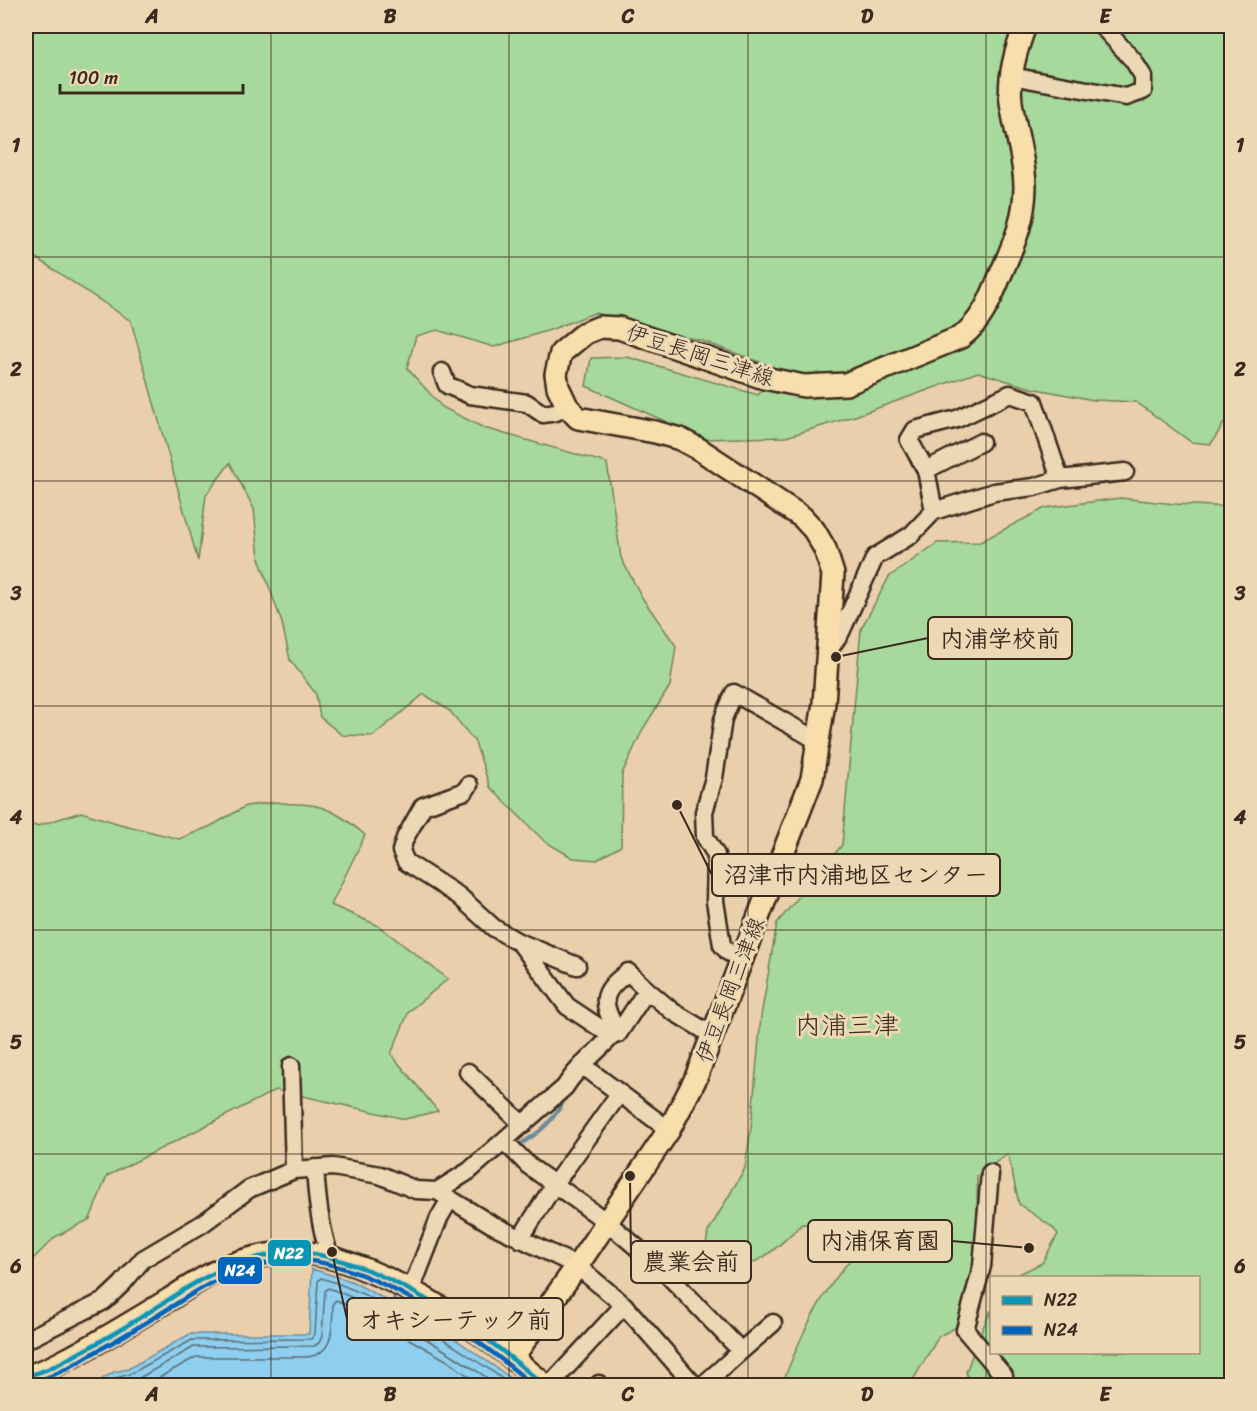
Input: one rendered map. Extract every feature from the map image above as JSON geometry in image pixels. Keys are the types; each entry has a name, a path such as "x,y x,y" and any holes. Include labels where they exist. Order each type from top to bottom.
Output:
{"main road":[{"name":"伊豆長岡三津線","path":"513,1357 669,1130 695,1080 812,779 829,650 833,574 825,549 814,530 802,518 699,449 680,439 655,432 578,418 567,406 558,387 555,374 561,353 585,333 600,327 619,328 764,378 804,386 846,384 961,337 973,328 986,309 1021,226 1025,187 1011,101 1011,76 1025,26"},
{"path":"26,1376 53,1366 105,1339 204,1277 226,1267 279,1254 313,1254 330,1257 402,1286 469,1324 548,1386"}],"street":[{"path":"1011,76 1126,97 1143,91 1143,76 1133,60 1102,26"},
{"path":"442,372 447,385 470,395 527,403 543,414 556,412 567,406"},
{"path":"934,511 926,470 909,440 915,430 957,419 1010,394 1034,402 1060,479"},
{"path":"926,470 981,442"},
{"path":"829,650 841,632 875,557 910,535 934,511 994,492 1034,487 1060,479 1125,472"},
{"path":"742,959 728,952 722,945 716,901 716,855 705,837 704,812 714,778 723,719 734,693 818,741"},
{"path":"469,785 465,791 423,806 405,838 401,851 406,862 418,872 435,879 467,903 494,928 520,943 577,966"},
{"path":"520,943 567,1006 615,1035"},
{"path":"615,1035 605,1002 609,989 628,972 672,1011 712,1035"},
{"path":"402,1286 439,1218 444,1195 565,1087 582,1065 615,1035 647,990"},
{"path":"582,1065 669,1130"},
{"path":"291,1066 294,1170"},
{"path":"468,1072 523,1125"},
{"path":"520,1239 554,1185 619,1094"},
{"path":"505,1142 529,1166 607,1222 661,1268 741,1351"},
{"path":"26,1340 104,1300 122,1284 143,1259 202,1224 249,1189 294,1170 333,1167 380,1175 416,1190 444,1195 491,1224 577,1266 624,1305 695,1386"},
{"path":"315,1168 322,1232 330,1257"},
{"path":"990,1173 982,1266 965,1330 1004,1376 1001,1386"},
{"path":"548,1386 624,1305"},
{"path":"702,1386 773,1323"}],"green space":[{"path":"26,26 1231,26 1231,415 1211,444 1191,442 1136,402 1094,400 1031,388 978,372 858,415 786,437 705,439 586,386 591,358 627,357 758,395 782,370 702,341 594,313 550,330 494,347 437,330 416,336 407,368 442,407 484,428 607,463 621,558 643,599 676,646 670,686 643,729 622,774 621,846 597,860 573,858 544,841 490,787 475,742 450,711 424,694 373,736 342,735 320,717 316,694 290,660 282,623 259,558 254,509 230,463 206,495 198,561 131,321 26,251"},
{"path":"1120,498 1231,507 1231,1385 970,1385 966,1372 990,1312 990,1354 1200,1354 1200,1276 1015,1276 1042,1263 1058,1234 1052,1227 1019,1204 1008,1154 977,1176 978,1263 955,1328 939,1336 910,1385 782,1385 813,1315 832,1283 856,1253 853,1238 834,1225 802,1224 783,1242 755,1262 718,1273 709,1263 705,1253 708,1232 745,1168 761,1016 777,923 842,845 861,629 889,577 937,543 980,542 1045,508"},
{"path":"277,802 323,808 342,818 365,835 331,905 377,925 448,979 409,1011 391,1054 438,1111 405,1119 276,1090 107,1176 90,1219 55,1237 26,1266 26,824 37,826 81,812 179,839 211,826 246,806"}],"water":[{"path":"312,1269 351,1281 392,1303 458,1341 518,1385 92,1385 114,1372 128,1369 190,1334 309,1334"}],"waterway":[{"path":"515,1147 547,1124 569,1092"},
{"path":"492,1161 508,1151"},
{"path":"404,1281 414,1261"},
{"path":"392,1303 397,1293"}],"transit line":[{"name":"N22","path":"26,1376 68,1359 213,1273 257,1257 305,1253 358,1266 421,1296 485,1338 545,1386"},
{"name":"N24","path":"28,1383 46,1378 72,1366 225,1276 253,1266 297,1260 326,1264 358,1273 423,1305 484,1346 534,1386"}],"place":[{"name":"内浦学校前","path":"836,657"},
{"name":"沼津市内浦地区センター","path":"677,805"},
{"name":"農業会前","path":"630,1176"},
{"name":"内浦保育園","path":"1029,1248"},
{"name":"オキシーテック前","path":"332,1252"}],"district":[{"name":"内浦三津","path":"847,1025"}]}
